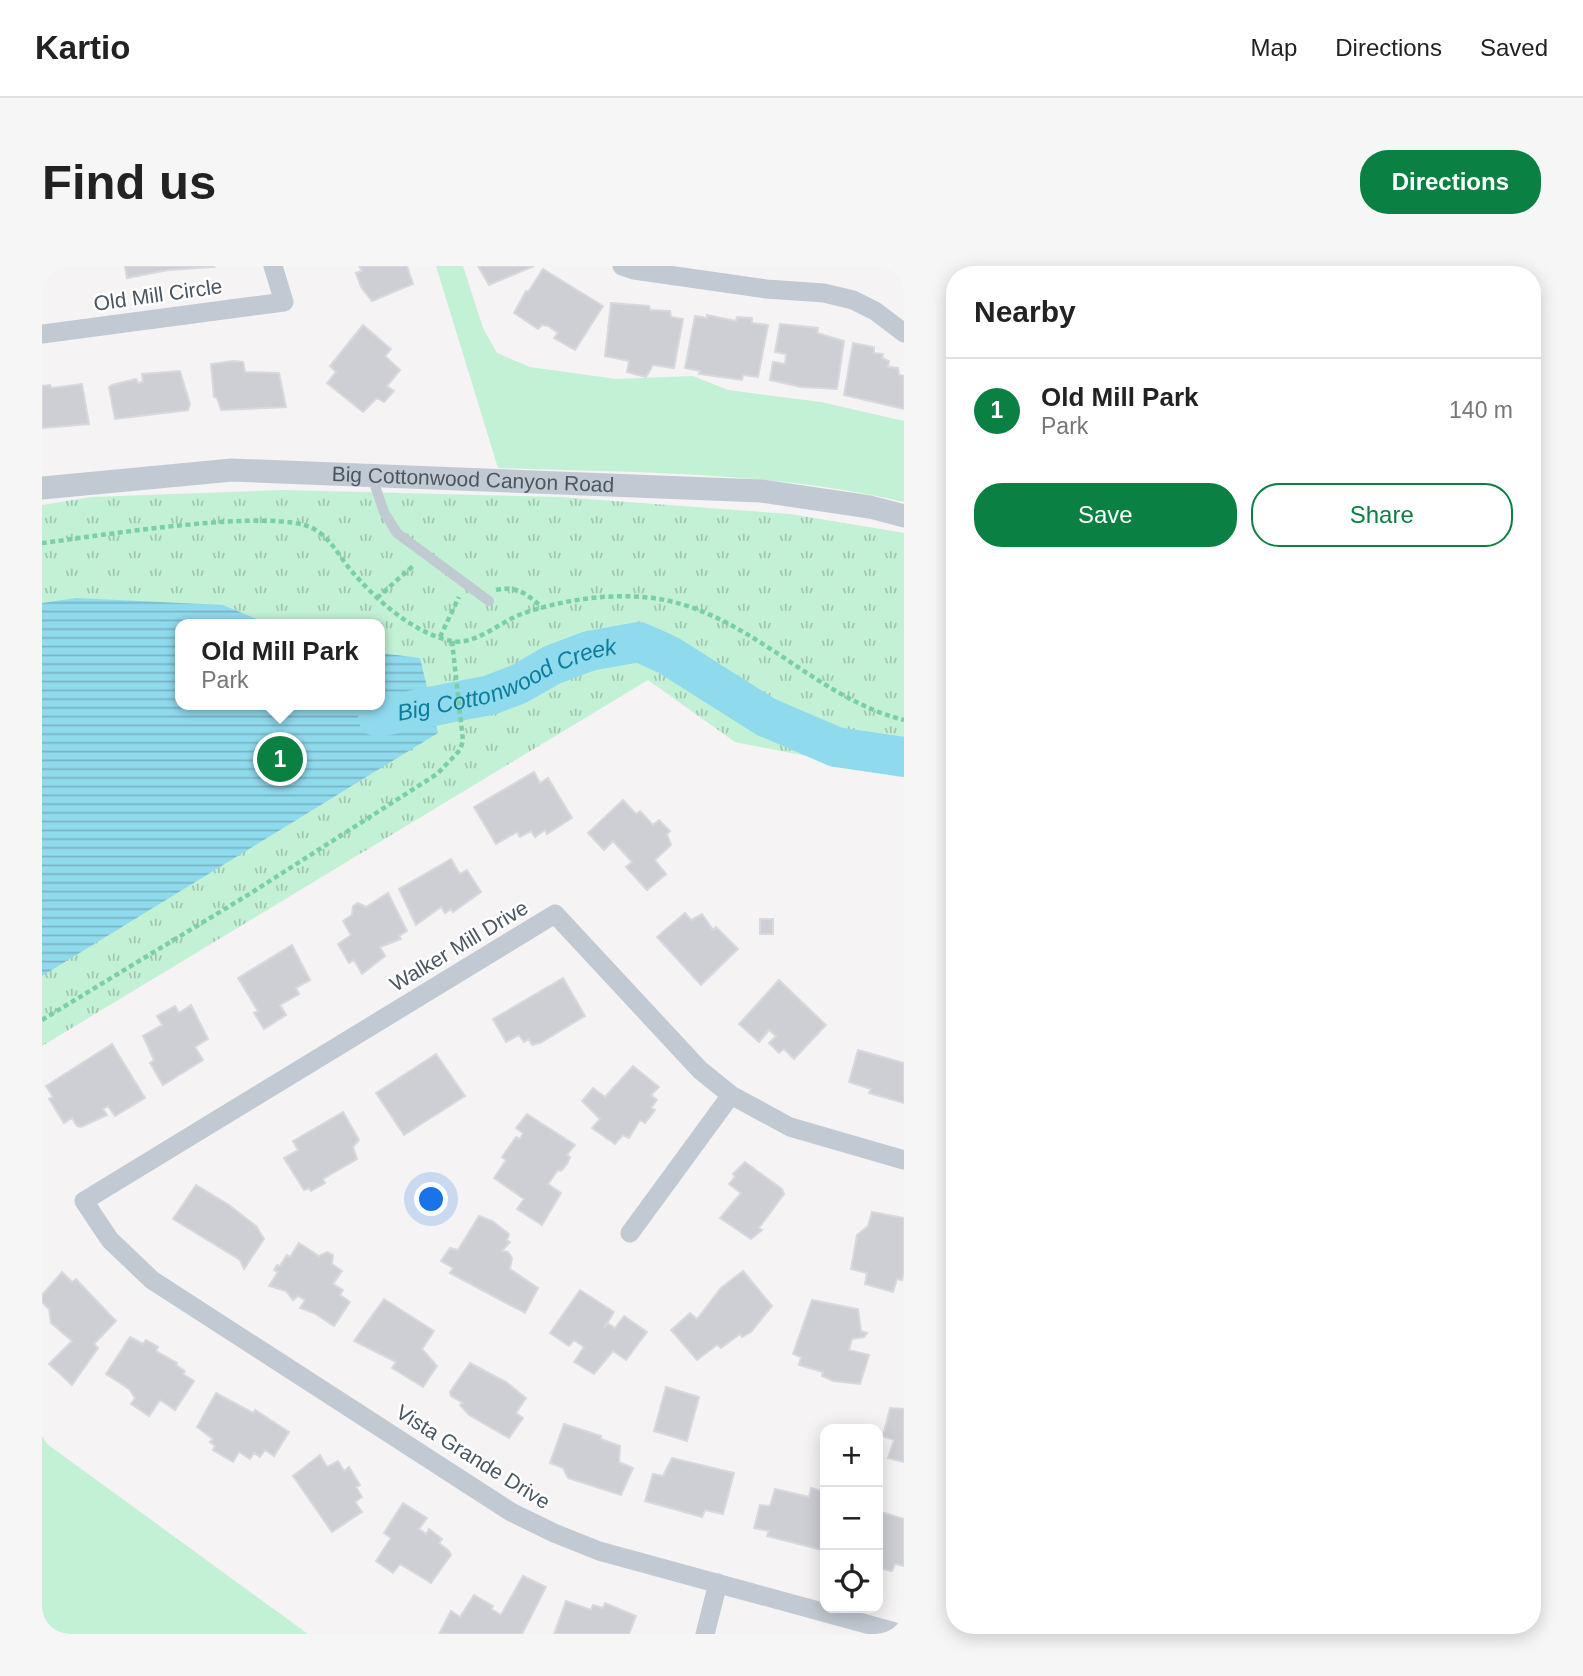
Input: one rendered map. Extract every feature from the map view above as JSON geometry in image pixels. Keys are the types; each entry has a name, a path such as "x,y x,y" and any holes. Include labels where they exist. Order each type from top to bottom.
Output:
{"street":[{"name":"Old Mill Circle","path":"42,334 284,302 273,266"},
{"path":"622,266 742,276 824,293 853,300 875,311 904,333"},
{"name":"Big Cottonwood Canyon Road","path":"42,488 232,470 761,491 870,507 904,516"},
{"name":"Walker Mill Drive","path":"84,1200 555,914 700,1070 731,1095 790,1127 904,1160"},
{"path":"630,1233 731,1095"},
{"name":"Vista Grande Drive","path":"84,1200 110,1240 152,1280 511,1512 599,1551 903,1634"},
{"path":"705,1634 718,1583"}],"lane":[{"path":"372,476 384,512 397,533 489,601"}],"path":[{"path":"377,598 425,554"},
{"path":"440,637 467,584"},
{"path":"479,594 509,587 526,594 544,609"},
{"path":"42,1020 437,774 460,750 463,741 452,641"}],"green space":[{"path":"436,266 463,266 483,328 497,353 530,367 616,379 693,376 728,390 821,402 904,421 904,502 804,484 753,479 498,468"},
{"path":"282,490 560,497 790,514 904,533 904,775 735,742 648,680 42,1046 42,505 91,497"},
{"path":"42,1436 47,1444 308,1634 42,1634"}],"water":[{"path":"76,598 223,605 257,619 175,619 175,710 385,710 385,654 420,658 438,733 42,976 42,603"}],"building":[{"path":"125,266 214,267 168,270 127,278"},
{"path":"359,266 407,266 413,284 372,301 361,287 356,273 362,271"},
{"path":"478,266 534,266 489,285"},
{"path":"543,269 603,306 575,350 554,338 558,333 548,326 542,325 538,329 514,313"},
{"path":"611,303 649,306 650,310 670,311 671,317 683,319 674,368 653,365 646,377 627,372 629,361 605,356"},
{"path":"707,315 736,321 737,317 752,318 752,323 768,325 758,377 743,375 742,380 699,374 700,371 685,368 695,316 707,318"},
{"path":"780,324 818,328 817,333 844,341 837,389 801,387 770,380 773,362 785,364 786,354 775,352"},
{"path":"363,325 391,349 385,356 400,370 387,386 394,391 384,402 377,398 363,412 327,383 336,372 330,366"},
{"path":"853,343 874,347 874,353 883,354 882,358 889,361 888,367 898,368 899,375 904,376 904,409 844,395"},
{"path":"243,362 245,372 279,373 286,407 221,410 217,398 214,397 211,364"},
{"path":"180,371 190,404 188,410 115,419 109,387 136,379 138,383 143,382 142,374"},
{"path":"82,384 89,424 42,428 42,386 50,385 51,388"},
{"path":"534,772 540,783 548,778 572,818 547,834 545,830 535,837 531,831 520,837 517,832 496,844 474,807"},
{"path":"623,800 636,814 640,811 653,825 659,820 670,831 667,834 671,845 655,860 666,874 647,890 626,867 632,862 613,841 604,850 588,833"},
{"path":"451,859 460,874 467,870 481,892 453,912 451,909 445,913 441,907 416,925 399,889"},
{"path":"388,893 407,931 399,936 401,939 380,947 385,956 362,974 354,960 349,963 338,944 351,935 343,921 352,915 353,906 358,903 366,907"},
{"path":"685,913 691,920 702,914 713,930 716,927 738,949 701,985 657,937"},
{"path":"760,919 773,919 773,934 760,934"},
{"path":"292,945 310,980 296,988 299,994 280,1005 286,1015 264,1029 254,1013 258,1011 238,978"},
{"path":"563,978 585,1016 540,1043 532,1045 529,1039 524,1042 519,1035 506,1042 493,1019"},
{"path":"779,980 826,1025 794,1059 784,1049 779,1053 769,1043 776,1036 769,1030 759,1042 739,1024"},
{"path":"191,1005 208,1039 195,1047 203,1060 163,1085 150,1063 154,1060 143,1036 162,1025 157,1016 175,1006 179,1013"},
{"path":"112,1044 145,1098 115,1116 108,1106 103,1109 107,1115 81,1127 77,1126 72,1118 64,1123 49,1099 53,1097 46,1086"},
{"path":"858,1050 904,1063 904,1103 869,1093 871,1089 849,1082"},
{"path":"436,1054 465,1096 404,1135 376,1093"},
{"path":"633,1066 659,1087 651,1095 657,1100 651,1108 655,1110 645,1123 640,1120 629,1138 623,1135 615,1144 592,1128 600,1119 582,1101 593,1088 605,1097"},
{"path":"343,1112 359,1140 353,1147 357,1159 323,1179 325,1183 311,1191 309,1188 304,1190 284,1158 298,1150 293,1141"},
{"path":"527,1114 575,1145 567,1155 570,1157 567,1164 561,1171 558,1170 548,1184 561,1193 542,1225 517,1209 524,1199 494,1178 506,1160 502,1157 516,1137 520,1139 523,1133 516,1128"},
{"path":"745,1162 782,1189 784,1194 759,1228 762,1230 751,1239 720,1218 741,1193 729,1184 735,1177 733,1174"},
{"path":"196,1185 229,1205 256,1226 264,1239 244,1269 240,1260 173,1219"},
{"path":"872,1212 904,1218 904,1272 902,1280 897,1279 893,1292 865,1284 867,1273 851,1269 857,1235 868,1226"},
{"path":"479,1216 492,1221 509,1234 507,1240 510,1242 502,1251 508,1252 512,1258 510,1269 538,1288 525,1313 450,1273 453,1268 441,1261 450,1248 458,1250"},
{"path":"299,1243 319,1256 327,1252 333,1255 332,1264 342,1271 333,1284 343,1290 340,1295 350,1302 334,1326 314,1313 300,1308 305,1300 298,1296 293,1300 286,1291 269,1286 278,1272 274,1270 277,1265 280,1266 287,1255 290,1257"},
{"path":"743,1271 772,1306 751,1332 742,1337 740,1334 721,1348 717,1345 697,1360 671,1330 690,1313 697,1319 721,1288"},
{"path":"62,1272 72,1282 76,1279 116,1321 94,1344 98,1348 72,1385 49,1364 72,1341 51,1323 49,1309 42,1302 42,1295"},
{"path":"580,1290 614,1312 607,1323 615,1328 624,1316 647,1332 626,1360 613,1351 594,1374 574,1362 584,1347 574,1340 569,1346 550,1333"},
{"path":"384,1299 434,1331 422,1349 437,1366 423,1387 392,1368 396,1362 354,1341"},
{"path":"812,1300 858,1309 861,1331 867,1333 864,1337 852,1339 849,1350 869,1355 860,1384 833,1381 822,1376 823,1372 799,1365 801,1357 793,1354"},
{"path":"130,1337 143,1344 146,1340 158,1347 156,1351 177,1363 176,1365 185,1371 183,1374 194,1381 175,1410 160,1400 149,1416 131,1404 135,1398 129,1389 106,1374"},
{"path":"470,1363 506,1382 526,1398 516,1413 523,1418 509,1438 469,1415 460,1405 463,1403 451,1396 450,1392"},
{"path":"666,1387 699,1397 687,1441 654,1431"},
{"path":"216,1393 253,1413 255,1410 289,1432 274,1456 265,1450 260,1457 254,1453 250,1459 239,1452 233,1462 213,1450 215,1446 210,1442 213,1439 197,1427"},
{"path":"890,1408 904,1409 904,1462 888,1458 894,1440 883,1436"},
{"path":"564,1424 601,1436 601,1439 620,1446 619,1462 633,1468 621,1495 568,1478 563,1468 550,1463"},
{"path":"320,1455 327,1467 338,1461 344,1471 349,1467 360,1485 356,1487 362,1497 355,1502 362,1512 332,1532 293,1476"},
{"path":"672,1458 734,1473 723,1514 705,1510 702,1517 645,1501 653,1474 663,1476"},
{"path":"811,1488 820,1491 820,1549 767,1536 769,1531 754,1528 760,1505 770,1506 775,1489 809,1497"},
{"path":"403,1503 427,1518 419,1529 426,1534 429,1529 442,1539 439,1543 451,1555 431,1583 400,1564 393,1573 376,1561 391,1538 384,1533"},
{"path":"883,1513 904,1519 904,1566 895,1564 892,1571 883,1569"},
{"path":"523,1576 546,1587 522,1634 439,1634 451,1611 460,1617 474,1595 493,1606 491,1609 501,1615"},
{"path":"566,1601 591,1610 593,1605 603,1608 605,1603 636,1616 629,1634 554,1634"}],"waterway":[{"name":"Big Cottonwood Creek","path":"378,717 490,695 519,684 552,665 589,651 639,642 668,655 766,717 836,747 904,757"}],"place":[{"name":"Old Mill Park","path":"280,759"}]}
